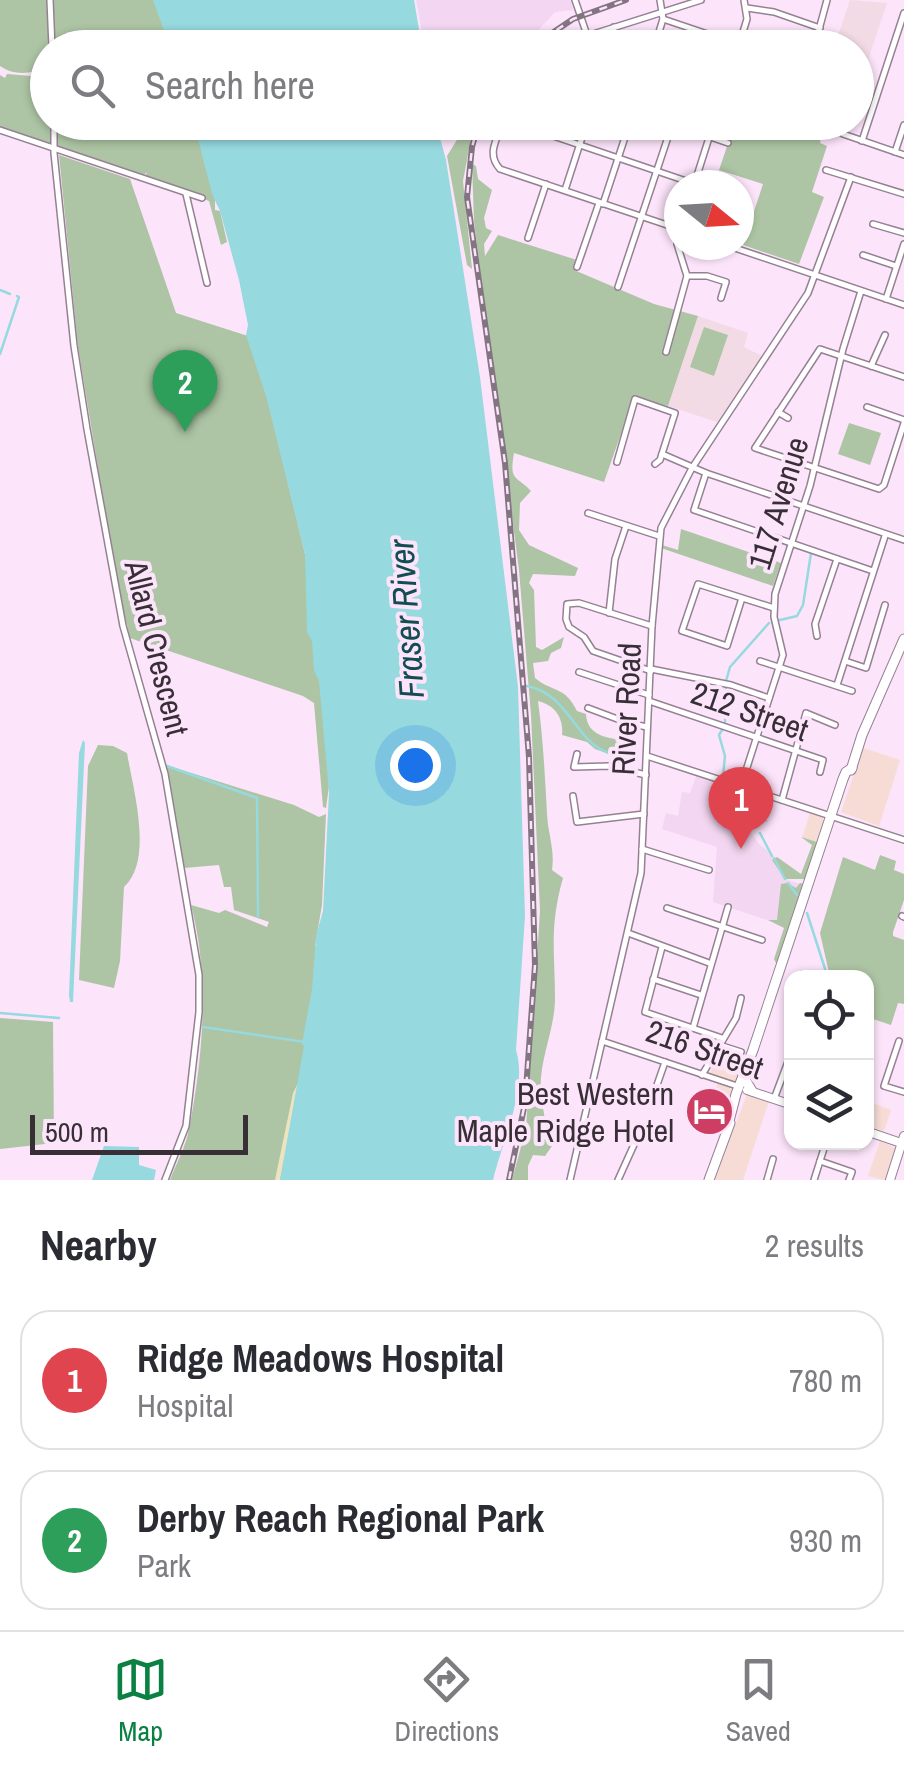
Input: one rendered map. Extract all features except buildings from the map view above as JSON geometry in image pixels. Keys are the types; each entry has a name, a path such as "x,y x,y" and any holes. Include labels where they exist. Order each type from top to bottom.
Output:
{"highway":[{"path":"709,1180 846,772 852,768 873,707 904,639"},
{"path":"819,812 827,826"},
{"path":"804,900 827,826 834,817"}],"main road":[{"name":"216 Street","path":"741,1088 784,1102"},
{"path":"874,1133 903,1141 890,1180"}],"street":[{"path":"50,0 51,30"},
{"path":"575,0 585,30"},
{"path":"659,30 663,18 660,0"},
{"path":"663,18 701,0"},
{"path":"744,30 746,4 820,28 828,0"},
{"path":"874,104 904,12"},
{"path":"605,30 654,14 694,30"},
{"path":"895,152 904,126"},
{"path":"0,130 202,198"},
{"name":"Allard Crescent","path":"54,140 74,346 90,442 123,626 165,774 198,965 200,999 186,1126 165,1180"},
{"path":"496,140 493,160 502,170 664,225"},
{"path":"565,140 664,173"},
{"path":"565,190 582,140"},
{"path":"578,266 624,140"},
{"path":"618,286 667,140"},
{"path":"700,170 709,140"},
{"path":"718,140 728,144"},
{"path":"862,141 904,156"},
{"path":"826,170 904,194"},
{"name":"River Road","path":"570,1180 640,880 659,536 666,514 692,468 806,296 851,176"},
{"path":"528,238 546,184"},
{"path":"186,194 207,283"},
{"path":"873,224 904,234"},
{"path":"886,299 904,244"},
{"path":"754,255 904,305"},
{"path":"863,255 896,266"},
{"path":"666,352 687,276 682,260"},
{"path":"687,276 708,276 726,282 721,298"},
{"name":"117 Avenue","path":"741,786 780,666 783,648 774,608 776,587 804,506 861,291"},
{"path":"871,366 884,335"},
{"path":"867,407 904,422 881,488 754,448 820,349 904,377"},
{"path":"617,462 635,400 675,412 655,464"},
{"path":"778,412 788,418"},
{"path":"662,454 706,473 904,540"},
{"path":"706,473 694,510 874,571"},
{"path":"588,513 659,536"},
{"path":"608,613 615,559 626,526"},
{"path":"838,685 886,534"},
{"path":"817,636 815,624 837,559"},
{"path":"742,598 727,646 682,631 698,584 774,608"},
{"path":"652,626 570,601 566,619 593,651 770,698"},
{"path":"845,661 866,668 885,605"},
{"path":"760,661 852,692"},
{"name":"212 Street","path":"579,672 824,760 820,772"},
{"path":"588,708 648,727"},
{"path":"782,800 806,713 836,726"},
{"path":"576,754 574,768 610,766 646,776"},
{"path":"647,756 904,840"},
{"path":"574,796 577,822 644,814"},
{"path":"642,849 709,870"},
{"path":"693,1028 728,907"},
{"path":"667,908 762,940"},
{"path":"628,933 710,963"},
{"path":"662,947 645,1012 693,1028 741,1052"},
{"path":"653,979 701,995"},
{"path":"702,1075 736,1018 741,998"},
{"name":"216 Street","path":"602,1041 741,1088"},
{"path":"899,1041 884,1086 904,1092"},
{"path":"774,1099 789,1060"},
{"path":"651,1102 665,1062"},
{"path":"618,1180 642,1127"},
{"path":"814,1180 823,1150"},
{"path":"766,1180 774,1160"},
{"path":"820,1161 850,1176"}],"shaded area":[{"path":"0,0 49,0 48,30 30,30 30,73 17,73 0,66"},
{"path":"52,0 159,0 167,30 53,30"},
{"path":"416,0 570,0 573,10 555,12 539,30 422,30"},
{"path":"850,0 887,3 874,42 874,30 840,30"},
{"path":"7,74 30,76 30,138 0,128 0,75 5,78"},
{"path":"57,140 201,140 215,210 220,211 227,242 221,245 209,201 145,177 147,172 142,177 57,148"},
{"path":"457,140 471,140 463,181 472,269 467,265 447,156"},
{"path":"729,140 820,140 827,146 812,192 824,197 799,264 754,249 754,211 763,184 754,181 754,170 719,170"},
{"path":"59,155 130,179 176,313 248,336 260,366 305,554 322,679 329,786 326,808 314,703 163,649 156,653 153,646 130,638 117,583 78,347"},
{"path":"472,164 478,179 492,190 484,218 486,228 492,231 484,244 485,256 498,235 577,260 574,270 654,304 698,316 668,406 634,397 604,482 514,453 513,474 531,491 520,503 519,530 529,545 578,568 575,576 533,574 529,583 534,590 536,647 542,650 564,637 561,648 551,653 548,661 533,663 535,678 563,693 577,711 586,714 595,732 628,741 626,749 616,749 612,755 562,735 557,713 538,701 552,870 563,878 554,926 554,1013 541,1094 546,1132 568,1136 545,1156 533,1155 528,1180 512,1180 526,1128 540,911 531,715 519,570 474,222"},
{"path":"698,316 748,333 744,347 762,356 717,422 668,406"},
{"path":"704,327 728,335 714,376 690,367"},
{"path":"849,423 881,433 870,465 838,454"},
{"path":"681,529 781,563 773,586 661,548 662,545 678,550"},
{"path":"98,745 113,746 127,753 139,823 138,860 124,887 120,961 114,988 79,980 88,766"},
{"path":"863,748 900,760 879,826 841,812"},
{"path":"166,765 294,805 319,817 326,814 322,905 315,946 335,953 295,1180 170,1180 188,1135 201,1046 201,960 191,905 219,913 225,910 267,927 269,922 234,910 231,887 224,887 219,865 184,868"},
{"path":"697,774 727,785 736,811 759,844 788,880 803,885 788,927 713,902 717,847 662,829 666,813 678,816 682,792 690,793"},
{"path":"729,787 756,795 754,807 768,822 763,820 756,828 738,820 724,803"},
{"path":"810,813 823,818 818,843 802,838"},
{"path":"801,837 817,842 806,879 785,879 772,860 777,857 801,874 812,845"},
{"path":"880,855 896,861 894,870 904,874 904,900 893,936 904,940 904,1004 898,1003 891,1025 874,1019 874,970 828,970 820,933 843,857 875,870"},
{"path":"781,884 796,888 804,884 777,965 774,959 784,928 768,920 777,920"},
{"path":"0,1018 53,1022 54,1143 0,1149"},
{"path":"717,1056 742,1063 736,1082 710,1074"},
{"path":"718,1083 732,1092 720,1130 685,1118 691,1098 710,1104"},
{"path":"747,1094 769,1101 743,1180 715,1180"},
{"path":"874,1104 891,1110 884,1131 874,1128"},
{"path":"880,1141 895,1148 885,1180 868,1176"}],"sand":[{"path":"300,1079 280,1180 275,1180 293,1093"}],"water":[{"path":"153,0 414,0 419,30 164,30"},
{"name":"Fraser River","path":"198,140 441,140 480,377 518,687 525,916 516,1050 519,1081 493,1180 280,1180 323,911 329,793 319,681 307,632 305,554 266,396 246,335 248,325 239,280"},
{"path":"83,740 73,1002 70,1002 79,753"},
{"path":"104,1146 139,1147 139,1165 156,1170 154,1180 92,1180"}],"waterway":[{"path":"0,290 10,294"},
{"path":"0,354 17,296"},
{"path":"780,620 797,616 803,605 811,553"},
{"path":"726,681 730,667 769,623"},
{"path":"527,686 553,698 588,739 609,753"},
{"path":"725,723 726,686"},
{"path":"722,730 719,735 725,756 723,776"},
{"path":"167,766 257,798 258,916"},
{"path":"727,788 757,826"},
{"path":"760,833 772,856"},
{"path":"774,858 785,879"},
{"path":"788,883 797,895"},
{"path":"807,913 825,970"},
{"path":"0,1013 59,1018"},
{"path":"203,1027 305,1042"}],"railway":[{"path":"557,30 573,19 626,0"},
{"path":"474,140 467,197 505,463 529,757 535,965 525,1103 509,1180"}],"place":[{"name":"Derby Reach Regional Park","path":"185,432"},
{"name":"Ridge Meadows Hospital","path":"741,849"},
{"name":"Best Western Maple Ridge Hotel","path":"709,1111"}]}
